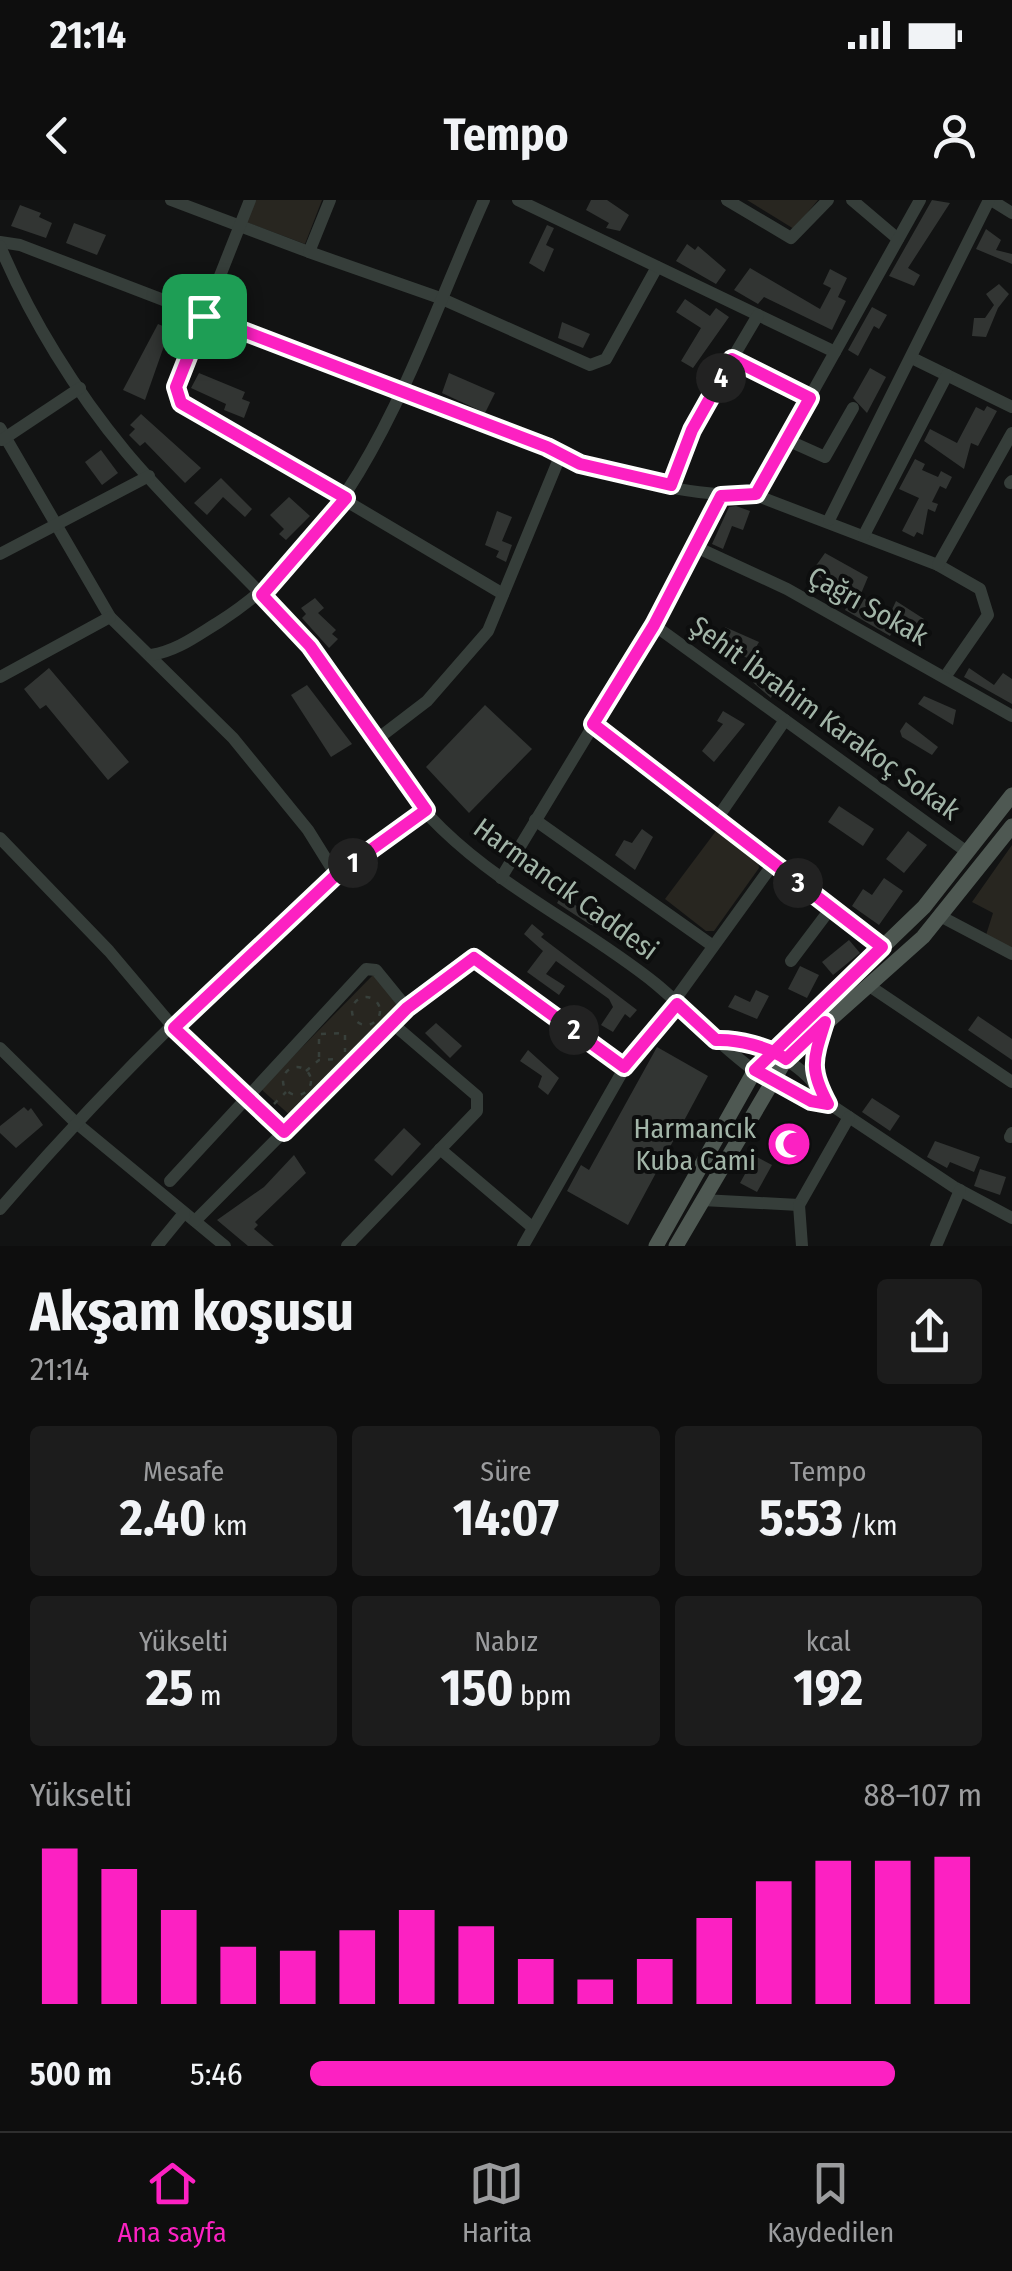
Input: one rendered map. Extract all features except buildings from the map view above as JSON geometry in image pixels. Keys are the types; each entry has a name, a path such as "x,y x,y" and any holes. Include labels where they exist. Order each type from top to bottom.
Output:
{"main road":[{"path":"676,1246 772,1078 781,1055 924,907 1012,795"},
{"path":"656,1246 755,1070 825,1022 940,916 1012,826"},
{"path":"815,1084 815,1051 825,1022"}],"street":[{"path":"171,200 440,298 590,365 606,359 657,267"},
{"path":"250,200 176,387 181,403 503,594"},
{"path":"309,252 330,200"},
{"path":"151,655 172,652 262,595 346,498 376,446 484,200"},
{"path":"518,200 835,352"},
{"path":"727,200 791,238 828,200"},
{"path":"852,200 898,239"},
{"path":"756,494 920,200"},
{"path":"829,520 990,200 1012,213"},
{"path":"1,250 20,245 580,464 721,496 756,494 938,566 980,589 988,615 944,677"},
{"name":"Harmancık Caddesi","path":"1,250 80,388 149,476 310,646 440,828 500,878 675,1002 755,1070 811,1101 828,1104"},
{"path":"671,485 692,430 758,315"},
{"path":"912,358 1012,408"},
{"path":"732,359 810,398"},
{"path":"864,535 946,375"},
{"path":"80,388 2,436 110,617 233,738 308,830 336,875"},
{"path":"788,440 825,457 853,408"},
{"path":"938,566 1012,433"},
{"path":"376,740 427,701 473,652 503,594 561,454"},
{"path":"0,554 149,476"},
{"path":"500,878 654,625 721,496"},
{"name":"Çağrı Sokak","path":"696,547 787,589 1012,716"},
{"path":"0,676 110,617"},
{"name":"Şehit İbrahim Karakoç Sokak","path":"654,625 967,852"},
{"path":"716,820 785,720"},
{"path":"593,724 882,947"},
{"path":"0,1209 75,1122 336,875 426,810"},
{"path":"536,820 713,946"},
{"path":"0,838 109,951 174,1028 284,1132"},
{"path":"523,1246 624,1067 773,864"},
{"path":"791,962 831,908"},
{"path":"940,916 1012,954"},
{"path":"157,1246 284,1132 407,1008 474,958 624,1067"},
{"path":"170,1181 366,969 376,970 407,1008"},
{"path":"868,984 1012,1082"},
{"path":"348,1246 477,1111 477,1096 393,1024"},
{"path":"716,1040 781,1055 815,1084 828,1104 960,1190 1012,1218"},
{"path":"0,1048 75,1122 225,1246"},
{"path":"802,1246 800,1205 849,1117"},
{"path":"440,1150 532,1227"},
{"path":"936,1246 960,1190"},
{"path":"702,1200 800,1205"}],"path":[{"path":"364,1035 380,1012 375,1001 366,998 355,1003 352,1012 356,1021 368,1025"},
{"path":"306,1072 320,1060 346,1059 345,1034 319,1034 320,1060"},
{"path":"345,1046 356,1043"},
{"path":"312,1047 319,1046"},
{"path":"287,1091 283,1078 295,1068 299,1058"},
{"path":"287,1091 297,1095 307,1090 310,1080 306,1072 295,1068"},
{"path":"265,1114 287,1091"}],"shaded area":[{"path":"254,200 322,200 305,244 246,222"},
{"path":"747,200 818,200 794,229"},
{"path":"716,831 758,860 759,868 714,931 706,931 665,899"},
{"path":"1012,845 1012,949 986,935 993,913 972,902"},
{"path":"374,974 400,1004 398,1013 293,1118 261,1089"}],"place":[{"name":"Harmancık Kuba Cami","path":"789,1144"}],"route":[{"path":"204,316 176,387 181,403 346,498 262,595 310,646 354,703 389,761 426,810 336,875 174,1028 284,1132 407,1008 474,958 624,1067 677,1004 716,1040 774,1051 786,1059 825,1022 814,1061 815,1084 828,1104 811,1101 755,1070 774,1051 882,947 593,724 654,625 721,496 756,494 810,398 736,365 732,359 692,430 671,485 580,464 547,447 204,316"}]}
